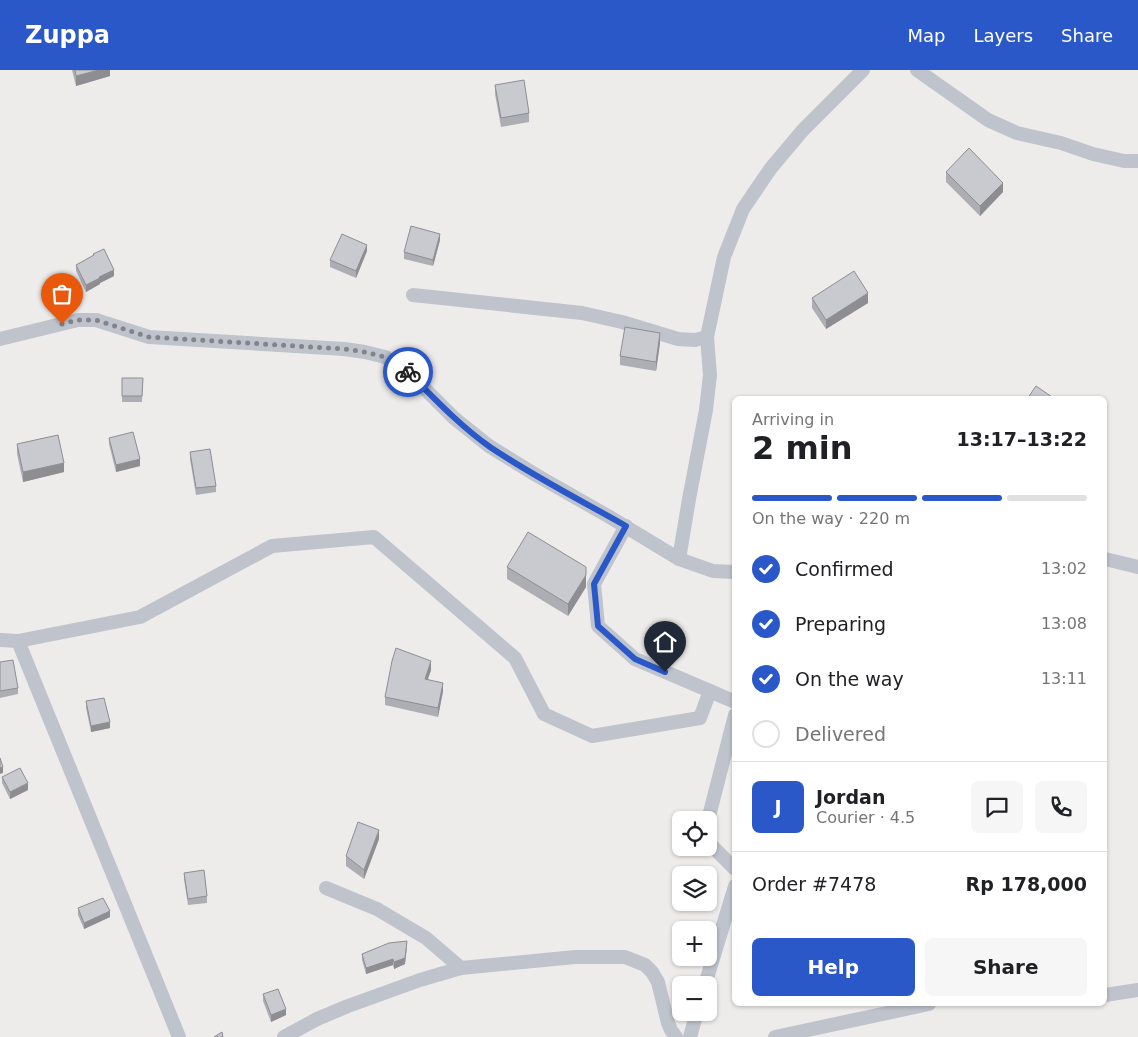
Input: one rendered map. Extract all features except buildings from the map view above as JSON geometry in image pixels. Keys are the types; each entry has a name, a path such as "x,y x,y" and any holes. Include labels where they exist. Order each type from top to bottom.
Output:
{"street":[{"path":"679,559 706,410 710,375 707,337 724,256 743,210 771,168 802,130 863,70"},
{"path":"917,70 988,120 1017,132 1093,154 1124,161 1138,161"},
{"path":"413,295 582,313 622,322 678,339 695,340 707,337"},
{"path":"0,339 78,320 96,320 149,337 344,349 385,357 407,371 454,418 489,446 679,559 713,571 732,572"},
{"path":"626,526 594,584 598,626 635,659 732,701"},
{"path":"0,640 18,641 140,617 272,546 374,537 515,658 544,714 592,736 700,718 710,691"},
{"path":"1107,559 1138,567"},
{"path":"18,641 179,1037"},
{"path":"710,811 732,727"},
{"path":"717,851 732,866"},
{"path":"326,888 377,909 426,938 460,968"},
{"path":"708,976 732,896"},
{"path":"284,1037 348,1006 460,968 575,957 625,957 645,964 658,982 671,1030 676,1037"},
{"path":"1107,995 1138,990"},
{"path":"775,1037 920,1006"},
{"path":"690,1037 694,1021"}],"way so far":[{"path":"62,324 78,320 96,320 149,337 344,349 385,357 408,372"}],"route":[{"path":"408,372 454,418 489,446 626,526 594,584 598,626 635,659 665,672"}]}
